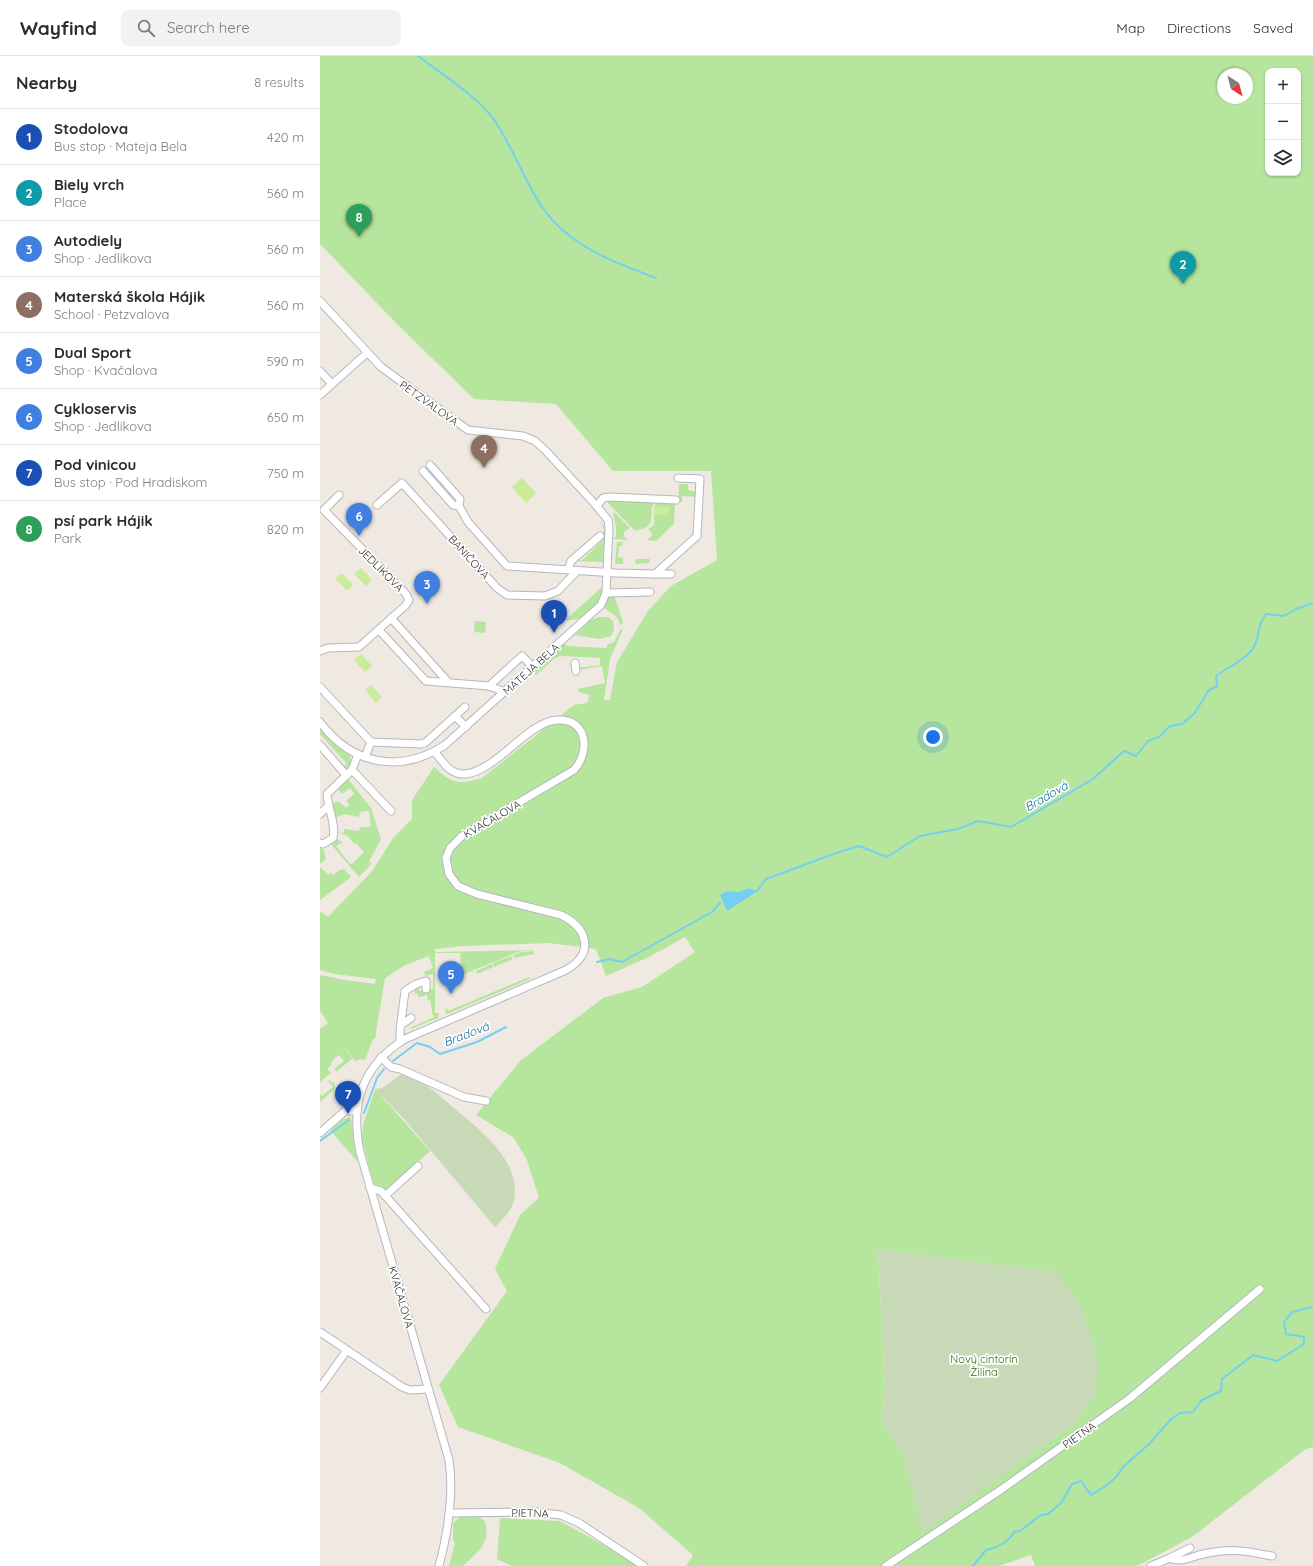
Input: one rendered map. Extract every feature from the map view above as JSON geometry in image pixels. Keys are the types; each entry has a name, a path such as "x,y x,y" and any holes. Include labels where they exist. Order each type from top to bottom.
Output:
{"street":[{"name":"PETZVALOVA","path":"320,301 367,353 396,379 468,430 523,436 535,441 592,500"},
{"path":"320,395 367,353"},
{"path":"320,371 332,384"},
{"name":"BANIČOVA","path":"430,465 460,499 459,506 468,522 507,566 577,571 671,574"},
{"name":"BANIČOVA","path":"423,471 454,505 459,506"},
{"path":"655,574 698,536 700,479 678,478"},
{"name":"BANIČOVA","path":"377,505 402,483 497,588 508,595 552,595 577,571"},
{"name":"JEDLÍKOVA","path":"320,651 328,648 357,648 379,630 409,600 406,594 324,510 339,495"},
{"path":"597,506 603,498 610,497 676,500"},
{"name":"MATEJA BELA","path":"320,722 334,739 365,758 402,762 422,758 435,752 466,727 601,605 606,592 608,520 592,500"},
{"path":"568,570 571,561 600,536"},
{"path":"606,592 650,592"},
{"path":"391,618 448,682"},
{"path":"379,630 426,681 489,686 505,692"},
{"path":"489,686 522,656 533,667"},
{"path":"320,687 371,742 421,744 428,741 465,707"},
{"path":"455,716 466,727"},
{"name":"KVAČALOVA","path":"435,752 450,770 467,773 479,770 539,727 551,721 568,722 581,732 585,742 585,751 581,761 574,770 462,836 450,848 446,858 449,874 458,886 477,894 561,915 572,920 582,931 585,946 578,960 566,970 427,1028 400,1042 381,1057 365,1080 359,1096 357,1111 357,1141 450,1469 449,1513 446,1538 439,1566"},
{"path":"365,758 371,742"},
{"path":"320,745 391,812"},
{"path":"320,844 323,844 333,838 334,830 327,807 327,794 329,790 349,772 358,754"},
{"path":"320,814 327,807"},
{"path":"400,1042 405,991 426,980 426,989"},
{"path":"401,1025 410,1018"},
{"path":"381,1057 393,1068 400,1069 464,1097 486,1101"},
{"path":"320,1121 323,1130 345,1111 357,1111"},
{"path":"385,1196 418,1166"},
{"path":"370,1188 376,1188 385,1196 486,1309"},
{"name":"PIETNA","path":"886,1566 1002,1489 1129,1399 1260,1289"},
{"path":"320,1332 406,1389 428,1389"},
{"path":"320,1388 347,1350"},
{"name":"PIETNA","path":"449,1513 535,1512 561,1515 579,1523 644,1566"},
{"path":"1151,1566 1190,1548"},
{"path":"1170,1558 1177,1561 1220,1550 1239,1550 1272,1556"}],"green space":[{"path":"320,56 1313,56 1313,1447 1304,1450 1192,1537 1135,1566 1035,1566 1031,1555 999,1566 686,1566 693,1555 639,1508 560,1463 458,1427 439,1385 507,1291 495,1269 520,1215 539,1198 527,1160 514,1138 476,1115 520,1061 603,998 642,987 695,952 685,937 649,957 606,976 596,949 549,943 463,946 435,949 435,952 536,950 520,951 462,975 460,953 435,953 435,1013 439,1013 438,1018 411,1029 410,1028 434,1017 430,1000 428,1001 427,995 419,997 417,993 414,994 415,992 413,989 418,986 420,991 433,989 433,974 426,976 424,972 433,968 429,956 405,965 385,978 375,1039 373,1039 365,1060 361,1059 355,1061 342,1045 352,1059 336,1072 335,1068 344,1061 339,1055 331,1062 332,1064 327,1069 331,1073 320,1082 320,1029 328,1023 320,1011 320,975 375,984 376,979 335,974 320,970 320,911 328,917 373,870 393,838 412,819 412,800 434,767 446,777 456,782 467,782 482,778 574,705 587,703 590,695 581,693 577,689 605,683 602,666 579,670 578,668 600,665 600,658 560,656 554,659 536,675 532,673 564,643 567,646 607,648 607,645 614,642 621,629 623,629 610,659 604,700 610,700 617,662 648,611 671,586 717,560 711,471 613,471 556,404 474,399 399,326 320,244","holes":["748,888 758,891 727,910 727,891 738,892","878,1250 1056,1272 924,1532 904,1458 882,1419 885,1389"]},
{"path":"522,478 536,493 526,503 512,487"},
{"path":"679,484 688,484 688,490 698,493 698,497 682,496 682,502 678,502"},
{"path":"611,499 655,501 652,507 651,522 647,527 635,531 608,503"},
{"path":"657,502 675,503 674,524 656,541 647,540 652,536 652,533 648,529 654,525 654,515 668,515 669,507 654,507"},
{"path":"654,507 669,507 669,515 654,515"},
{"path":"614,512 630,528 624,532 624,536 628,540 612,539 616,537"},
{"path":"599,521 605,528 603,562 576,561 579,558 581,561 602,541 604,529"},
{"path":"617,542 623,542 622,546 619,546 618,557 623,558 623,564 615,564"},
{"path":"636,559 650,559 649,563 635,564"},
{"path":"361,568 372,580 366,586 354,574"},
{"path":"342,573 353,585 347,591 335,578"},
{"path":"601,588 603,588 600,598 590,611 577,619 565,620"},
{"path":"614,595 623,622 621,626 617,617 604,608 607,597"},
{"path":"599,617 608,617 613,621 614,630 611,636 599,639 575,635 589,621"},
{"path":"475,621 486,622 485,633 474,632"},
{"path":"361,654 372,666 365,672 354,660"},
{"path":"371,685 382,697 376,703 365,690"},
{"path":"320,727 334,744 350,755 351,763 347,768 343,767 347,764 320,734"},
{"path":"348,779 371,808 381,839 369,862 372,863 359,877 331,844 336,839 343,842 336,846 350,864 353,863 364,852 356,843 354,844 348,836 337,832 344,833 344,829 359,831 360,827 371,827 369,811 360,812 359,817 344,814 335,818 333,803 338,801 346,808 350,805 346,801 354,794 350,788 342,794 338,789 333,793 332,791"},
{"path":"320,847 323,848 326,859 320,864"},
{"path":"320,867 329,875 331,873 333,875 344,869 351,877 320,900"},
{"path":"534,951 534,954 514,958 513,955 521,952"},
{"path":"511,956 513,959 494,967 493,963"},
{"path":"492,964 493,967 477,974 476,971"},
{"path":"529,977 530,979 447,1014 445,1012 446,1007 448,1011"},
{"path":"402,1074 424,1084 437,1093 475,1125 505,1159 512,1172 515,1186 514,1200 509,1212 495,1227 404,1119 375,1089 382,1088"},
{"path":"330,1080 332,1083 334,1081 335,1089 320,1102 320,1094 322,1096 333,1087 328,1081"},
{"path":"375,1089 430,1151 386,1192 374,1184 362,1140 363,1125"},
{"path":"350,1117 352,1121 354,1146 358,1162 330,1130 343,1119"},
{"name":"Nový cintorín Žilina","path":"878,1250 1056,1272 1080,1304 1094,1344 1099,1374 1094,1397 1075,1424 923,1532 904,1458 882,1419 885,1389"},
{"path":"475,1516 482,1519 486,1526 486,1539 480,1549 463,1566 449,1566 455,1542 453,1541 453,1523 460,1517"},
{"path":"500,1518 560,1521 642,1566 512,1566 497,1559"}],"water":[{"path":"748,888 758,891 727,911 720,895 727,891 738,892"}],"waterway":[{"path":"418,56 459,86 488,112 501,131 536,197 553,221 565,232 593,251 624,266 656,278"},
{"name":"Bradová","path":"757,891 766,879 859,846 887,857 920,836 958,829 978,821 1011,827 1093,779 1124,751 1136,756 1148,741 1159,737 1170,726 1182,724 1194,714 1209,690 1217,686 1216,676 1242,660 1251,652 1257,639 1259,627 1266,614 1284,616 1296,609 1313,603"},
{"path":"597,962 610,959 622,962 712,912 720,903"},
{"name":"Bradová","path":"393,1061 417,1043 430,1047 440,1054 477,1042 506,1027"},
{"name":"Bradová","path":"364,1113 377,1078 384,1069"},
{"name":"Bradová","path":"320,1141 349,1120"},
{"path":"973,1566 986,1550 1002,1544 1009,1539 1014,1532 1020,1531 1041,1515 1048,1514 1062,1502 1072,1484 1081,1481 1091,1495 1109,1483 1117,1476 1122,1468 1150,1443 1171,1419 1180,1413 1193,1412 1202,1400 1221,1391 1222,1379 1253,1355 1277,1361 1304,1344 1304,1337 1286,1334 1284,1322 1292,1312 1313,1307"}],"place":[{"name":"psí park Hájik","path":"359,237"},
{"name":"Biely vrch","path":"1183,284"},
{"name":"Materská škola Hájik","path":"484,468"},
{"name":"Cykloservis","path":"359,536"},
{"name":"Autodiely","path":"427,604"},
{"name":"Stodolova","path":"554,633"},
{"name":"Dual Sport","path":"451,994"},
{"name":"Pod vinicou","path":"348,1114"}]}
